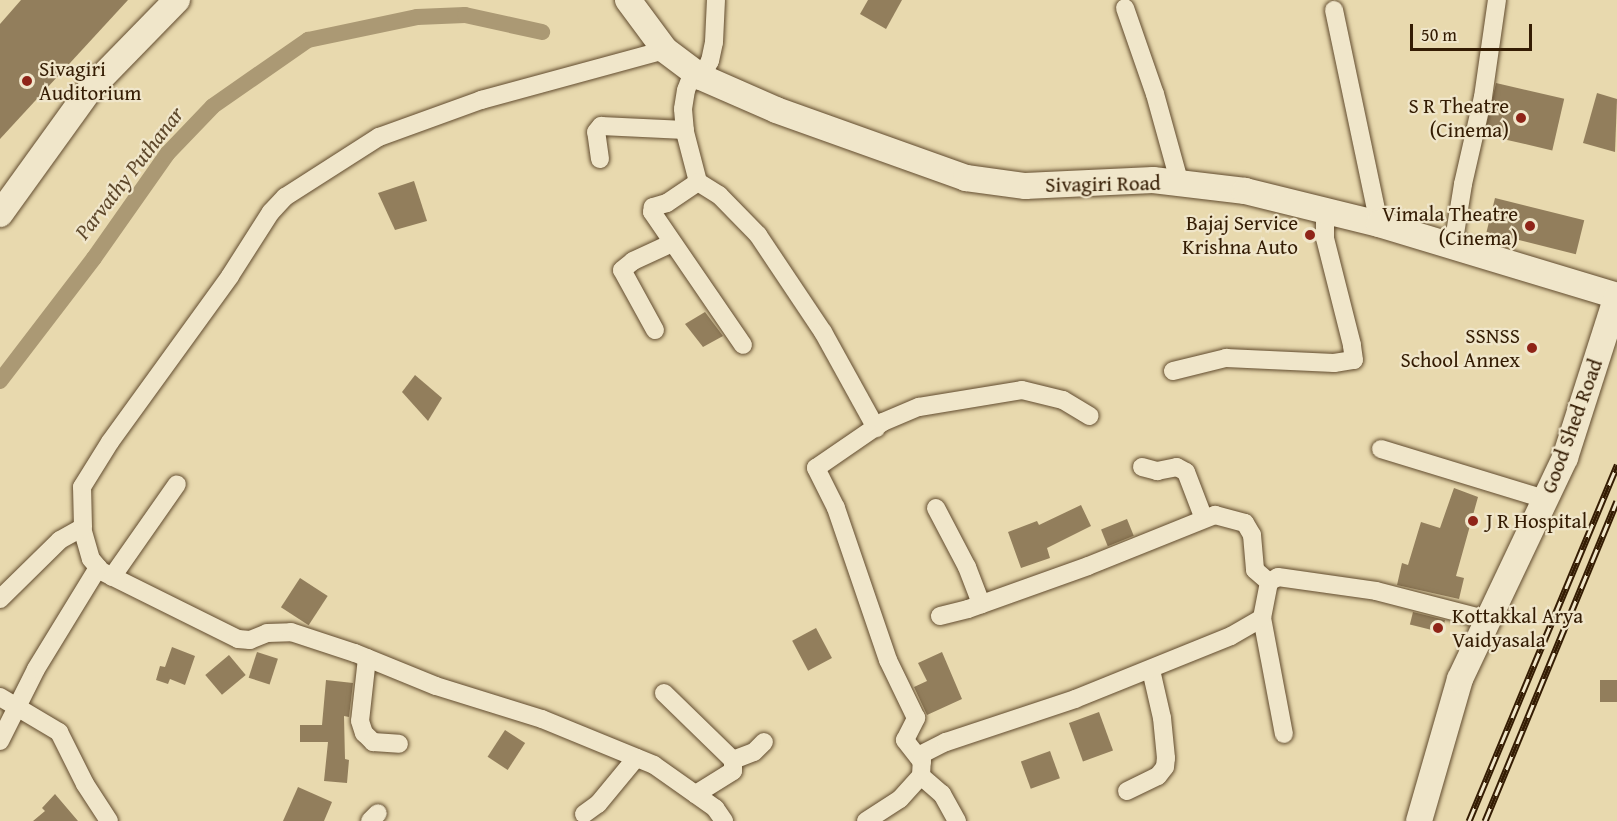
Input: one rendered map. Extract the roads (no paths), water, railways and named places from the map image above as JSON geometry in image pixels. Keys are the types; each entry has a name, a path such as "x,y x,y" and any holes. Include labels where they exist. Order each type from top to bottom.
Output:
{"main road":[{"path":"0,214 91,88 177,0"},
{"name":"Sivagiri Road","path":"628,0 664,50 697,74 776,110 966,178 1025,186 1153,180 1245,191 1379,224 1617,296"},
{"name":"Good Shed Road","path":"1419,821 1460,679 1565,458 1617,296"}],"street":[{"path":"716,0 714,42 710,61 686,90 683,109 684,130 698,182 718,195 758,235 781,266 823,332 876,428"},
{"path":"1453,246 1463,184 1483,98 1497,0"},
{"path":"1125,8 1155,94 1180,184"},
{"path":"1334,10 1379,224"},
{"path":"664,50 481,100 379,137 285,197 271,212 230,276 110,442 82,487 82,528 91,559 105,572 238,639 254,640 267,633 283,631 367,658 436,686 542,719 654,765 715,808 724,821"},
{"path":"600,159 596,132 601,126 684,130"},
{"path":"698,182 652,209 672,243 743,345"},
{"path":"1173,371 1226,358 1334,363 1353,360 1355,355 1324,238 1325,210"},
{"path":"655,330 622,270 633,261 672,243"},
{"path":"957,821 942,794 922,769 905,740 916,718 888,660 836,508 816,468 896,415 919,407 1022,390 1063,400 1090,416"},
{"path":"1381,449 1545,499"},
{"path":"1142,468 1157,471 1177,467 1186,472 1204,519"},
{"path":"0,741 36,669 105,572 177,484"},
{"path":"936,508 968,567 981,604"},
{"path":"940,616 981,604 1152,542 1215,515 1245,523 1252,535 1255,570 1269,582"},
{"path":"0,599 60,540 82,528"},
{"path":"1284,734 1262,618 1269,582 1278,577 1376,591 1488,620"},
{"path":"866,821 900,799 922,769 922,754 946,742 1075,699 1151,670 1231,636 1262,618"},
{"path":"367,658 360,721 364,733 373,742 399,744"},
{"path":"1127,792 1158,776 1165,767 1162,718 1151,670"},
{"path":"664,693 733,760 733,771 696,794"},
{"path":"0,697 58,732 85,784 109,821"},
{"path":"733,760 754,752 764,742"},
{"path":"584,813 598,804 636,758"}],"waterway":[{"name":"Parvathy Puthanar","path":"0,381 94,258 167,154 213,106 308,40 417,17 465,15 542,32"}],"railway":[{"path":"1469,821 1617,465"},
{"path":"1485,821 1617,501"}],"place":[{"name":"Sivagiri Auditorium","path":"27,81"},
{"name":"S R Theatre (Cinema)","path":"1521,118"},
{"name":"Vimala Theatre (Cinema)","path":"1530,226"},
{"name":"Bajaj Service Krishna Auto","path":"1310,235"},
{"name":"SSNSS School Annex","path":"1532,348"},
{"name":"J R Hospital","path":"1473,521"},
{"name":"Kottakkal Arya Vaidyasala","path":"1438,628"}]}
